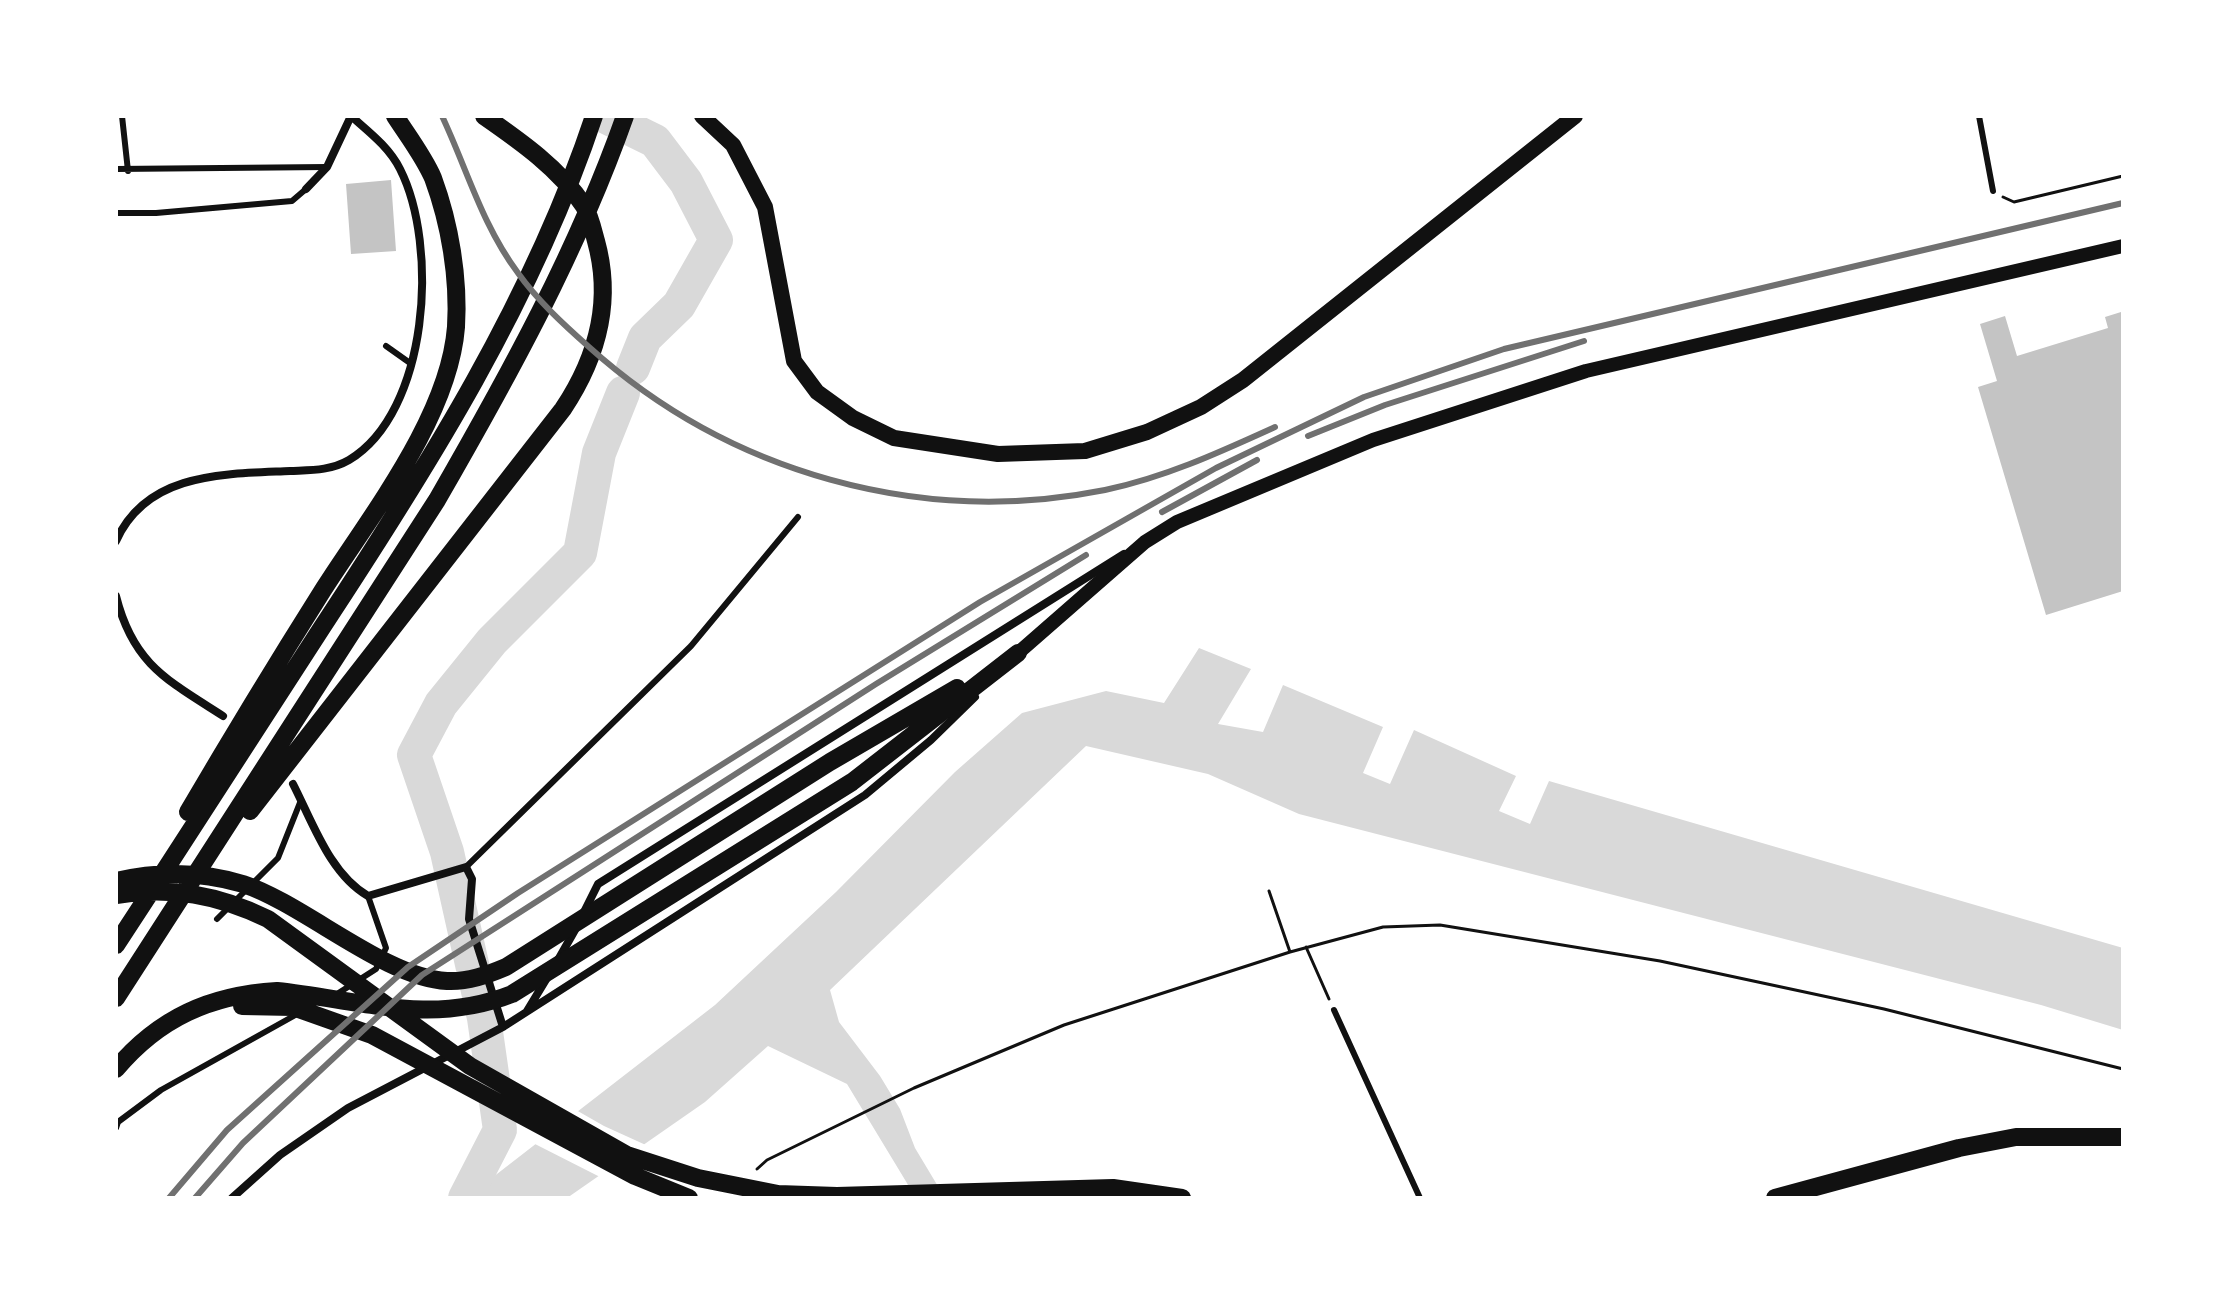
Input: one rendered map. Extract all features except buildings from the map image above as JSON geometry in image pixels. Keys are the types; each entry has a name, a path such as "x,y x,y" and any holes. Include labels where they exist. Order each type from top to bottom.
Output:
{"main road":[{"path":"134,917 178,831 248,710 412,449 441,388 456,329 449,235 432,176 395,116"},
{"path":"174,908 578,386 593,355 603,301 602,263 585,207 536,154 484,116"},
{"path":"116,945 411,492 541,249 594,116"},
{"path":"116,998 437,500 561,275 625,116"},
{"path":"702,116 733,145 765,207 794,361 817,392 853,418 894,438 998,454 1085,451 1147,432 1201,407 1243,380 1575,116"},
{"path":"117,888 170,872 208,875 245,885 379,957 445,981 479,978 506,967 830,762 1018,653"},
{"path":"117,1067 143,1039 191,1008 252,993 303,994 412,1011 460,1010 487,1004 549,972 657,901 852,782 1018,653"},
{"path":"117,888 207,895 268,919 470,1066 627,1155 698,1178 778,1194 837,1196 1113,1188 1162,1192 1182,1198"},
{"path":"117,1067 157,1038 201,1016 231,1008 277,1005 320,1014 372,1035 635,1176 689,1198"},
{"path":"1775,1198 1959,1148 2016,1137 2123,1137"}],"street":[{"path":"116,541 125,520 145,501 190,480 325,470 347,461 366,447 395,405 420,337 423,254 412,203 400,169 383,145 351,116 327,167 306,189"},
{"path":"526,1013 598,884 1084,576 1177,522 1373,440 1586,371 2123,246"},
{"path":"232,1198 280,1155 348,1108 502,1028 865,795 931,740 1018,653 1145,542"},
{"path":"116,596 122,620 139,654 161,678 223,716"},
{"path":"293,784 342,875 350,886 368,896 466,867 472,879 469,919 502,1028"},
{"path":"573,933 569,951 574,959 600,964"}],"lane":[{"path":"122,116 128,171"},
{"path":"1979,116 1993,191"},
{"path":"116,169 327,167"},
{"path":"116,213 156,213 292,201 306,189"},
{"path":"386,346 410,363"},
{"path":"466,867 691,646 798,517"},
{"path":"217,919 278,858 301,800"},
{"path":"116,1128 118,1122 161,1090 281,1022 356,985 376,969 386,948 368,896"},
{"path":"1334,1010 1420,1198"}],"path":[{"path":"1993,191 2014,202 2123,176"},
{"path":"1269,891 1290,952"},
{"path":"757,1170 767,1160 914,1088 1064,1025 1306,947 1383,927 1440,925 1660,961 1884,1009 2123,1069"},
{"path":"1306,947 1334,1010"}],"shaded area":[{"path":"1199,648 1251,669 1218,724 1263,732 1283,685 1383,727 1363,773 1390,784 1414,730 1516,776 1499,811 1530,824 1549,781 2123,948 2123,1030 2041,1005 1299,814 1208,774 1086,746 830,990 839,1022 880,1076 900,1109 915,1148 945,1198 916,1198 847,1084 768,1046 705,1102 567,1198 466,1198 715,1005 836,892 955,772 1022,713 1106,691 1164,703"}],"pier":[{"path":"576,1110 648,1146 602,1178 533,1143"}],"waterway":[{"path":"604,116 655,141 686,182 716,240 679,305 645,338 633,368"},
{"path":"465,1198 500,1130 484,1018 447,852 414,755 441,704 492,641 580,553 599,453 623,393"}],"railway":[{"path":"442,116 494,236 542,303 589,347 644,391 703,428 765,457 830,480 897,494 966,501 1035,500 1105,490 1150,478 1275,427"},
{"path":"169,1198 227,1130 408,967 518,893 980,602 1216,468 1364,397 1504,349 2123,203"},
{"path":"1308,436 1385,405 1584,341"},
{"path":"1162,512 1257,460"},
{"path":"195,1198 243,1143 422,975 876,684 1086,555"}]}
